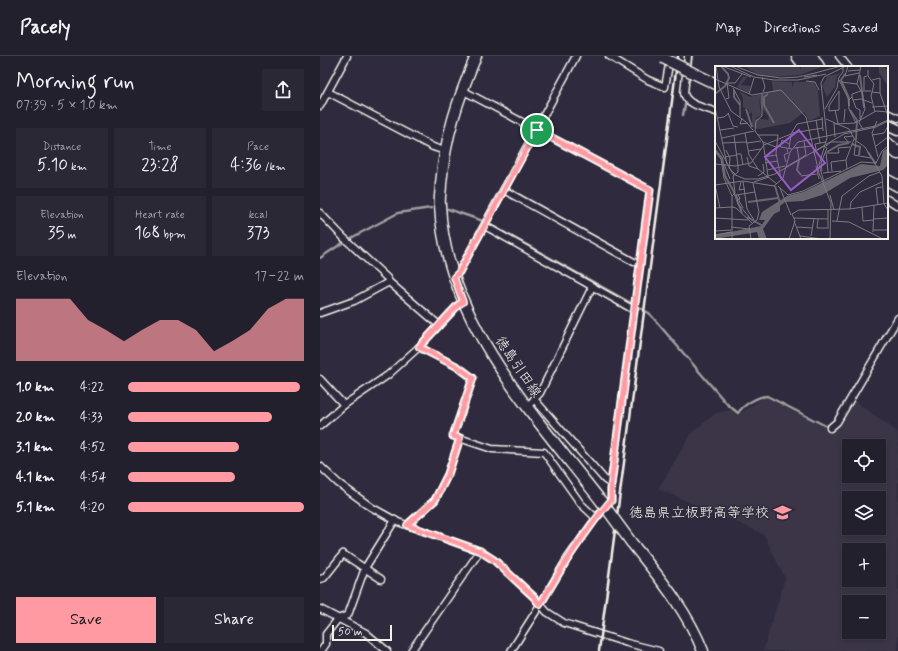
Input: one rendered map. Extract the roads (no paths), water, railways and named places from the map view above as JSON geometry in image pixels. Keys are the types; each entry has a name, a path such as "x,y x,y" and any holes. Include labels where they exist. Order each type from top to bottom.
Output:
{"highway":[{"path":"798,56 805,66"},
{"path":"811,56 817,66"},
{"path":"888,145 898,153"},
{"path":"888,155 898,162"}],"main road":[{"name":"徳島引田線","path":"476,56 453,114 445,151 440,205 447,258 463,302 498,365 531,402 601,501 664,584 684,614 703,651"},
{"path":"664,57 714,83"},
{"path":"888,125 898,130"},
{"path":"888,181 898,186"}],"street":[{"path":"320,106 347,56"},
{"path":"454,277 459,272 485,226 576,56"},
{"path":"609,56 648,80 665,87 664,57"},
{"path":"688,56 684,93 685,98 691,103 715,112"},
{"path":"839,56 847,66"},
{"path":"462,90 650,190 611,484 611,500 596,518 567,559 540,605 510,651"},
{"path":"328,92 433,147 445,151"},
{"path":"888,113 898,118"},
{"path":"504,190 634,262"},
{"path":"888,200 898,206"},
{"path":"320,213 344,238 387,278 389,282 439,326"},
{"path":"485,226 592,287 635,307"},
{"path":"320,313 354,301 389,282"},
{"path":"592,287 540,393 531,402 605,480 611,484"},
{"path":"320,426 344,405 388,375 419,347 458,305 463,302"},
{"path":"830,428 837,422 898,318"},
{"path":"419,347 458,367 473,378 453,436 492,449 544,452 582,504 596,518"},
{"path":"320,379 344,405"},
{"path":"407,525 435,500 448,474 460,438"},
{"path":"320,466 338,483 371,507 395,520 480,551 494,560 534,597 547,612 564,623 627,643 659,651"},
{"path":"320,651 326,644 326,634 338,619 348,615 365,568 395,520"},
{"path":"411,651 480,551"},
{"path":"320,579 324,578 343,554 382,578"},
{"path":"320,609 366,633 387,651"}],"waterway":[{"path":"690,69 692,56"},
{"path":"683,115 686,100"},
{"path":"351,238 398,213 431,208"},
{"path":"448,209 483,221"},
{"path":"491,225 649,313 727,404 738,413 743,407 751,402 763,396 767,396 826,426"},
{"path":"320,258 344,242"}],"railway":[{"path":"599,651 678,56"}],"place":[{"name":"徳島県立板野高等学校","path":"782,513"}]}
